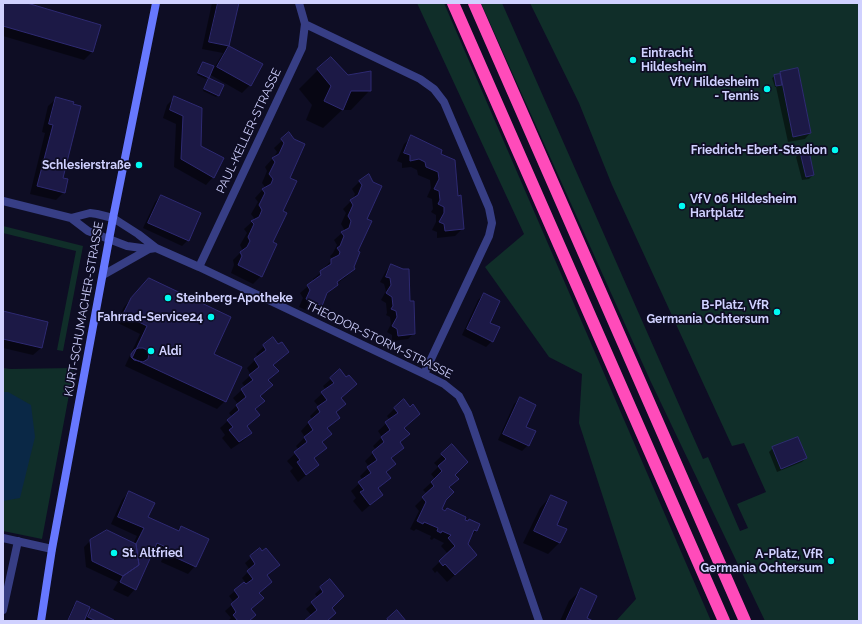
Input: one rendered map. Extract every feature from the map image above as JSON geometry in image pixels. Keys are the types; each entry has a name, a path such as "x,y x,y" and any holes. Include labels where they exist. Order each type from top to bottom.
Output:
{"highway":[{"path":"453,3 724,621"},
{"path":"474,3 744,621"}],"main road":[{"name":"KURT-SCHUMACHER-STRASSE","path":"41,621 52,549 113,218 156,3"}],"street":[{"name":"PAUL-KELLER-STRASSE","path":"199,267 302,48 305,24 299,3"},
{"path":"305,24 420,79 434,89 444,102 489,208 492,223 489,236 424,374"},
{"path":"3,201 71,218 88,231 110,239"},
{"path":"71,218 90,213 113,218"},
{"name":"THEODOR-STORM-STRASSE","path":"113,218 138,234 153,248"},
{"name":"THEODOR-STORM-STRASSE","path":"110,239 127,246 153,248 199,267 424,374 444,384 459,396 468,413 539,621"},
{"path":"103,275 153,248"},
{"path":"3,538 52,549"},
{"path":"3,610 18,541"}],"green space":[{"path":"417,3 444,3 711,621 616,621 636,599 579,423 582,374 549,357 485,267 524,234"},
{"path":"481,3 502,3 703,459 708,457 740,531 748,528 737,504 766,492 744,443 732,446 612,185 579,103 530,3 859,3 859,621 765,621 650,380"},
{"path":"3,226 83,246 63,351 57,350 76,251 3,233"},
{"path":"3,368 74,368 42,539 3,531"}],"water":[{"path":"3,392 8,392 31,405 35,437 20,498 3,501"}],"building":[{"path":"3,3 27,3 101,25 93,52 3,26"},
{"path":"218,3 239,3 229,46 209,42"},
{"path":"229,46 263,64 251,86 217,67"},
{"path":"331,57 348,75 371,71 371,91 351,91 343,110 324,101 331,86 317,69"},
{"path":"203,62 214,66 209,78 198,73"},
{"path":"798,68 811,133 793,137 780,72"},
{"name":"VfV Hildesheim - Tennis","path":"780,74 782,85 776,86 774,75"},
{"path":"209,78 224,85 219,96 204,89"},
{"path":"174,96 202,108 201,146 224,158 214,178 181,159 183,116 170,110"},
{"path":"56,97 74,102 73,104 81,106 63,178 68,179 65,193 37,186 53,125 49,124"},
{"path":"289,132 294,139 305,144 290,178 297,181 283,211 287,213 273,242 277,244 262,277 238,265 242,256 240,252 247,247 250,241 248,237 254,224 251,221 259,217 262,210 259,205 265,193 262,189 271,184 273,179 269,174 275,162 272,158 279,154 284,143 281,139"},
{"path":"411,135 442,150 441,154 455,160 458,196 461,195 464,229 445,231 444,224 439,222 444,213 444,207 438,204 440,200 439,191 434,189 439,179 438,172 426,167 425,162 419,159 410,161 410,155 404,153"},
{"path":"809,151 814,175 806,177 800,152"},
{"path":"369,174 373,182 382,186 367,219 372,221 358,251 360,252 354,267 355,269 337,282 338,285 327,293 322,306 306,299 310,290 307,285 321,275 320,271 331,264 331,259 339,255 340,252 337,248 340,246 344,236 341,232 349,228 351,221 348,216 353,205 350,200 358,195 362,185 359,181"},
{"path":"161,195 201,213 189,241 148,223"},
{"path":"391,264 403,269 409,269 410,301 414,301 415,334 398,336 397,329 392,326 397,317 396,311 391,309 393,306 392,297 386,293 391,285 390,278 386,277"},
{"path":"149,278 231,317 214,354 242,367 226,402 132,358 147,326 123,314 131,298"},
{"path":"484,293 500,301 490,323 500,327 493,342 467,329"},
{"path":"3,311 48,322 42,348 3,339"},
{"path":"273,337 278,344 282,342 289,352 273,365 279,371 268,380 273,385 260,396 265,401 255,409 260,415 247,426 252,433 239,442 229,430 233,427 227,420 239,410 236,405 246,397 241,389 253,380 249,375 259,367 254,359 266,350 263,345"},
{"path":"139,348 147,350 149,354 148,359 143,362 134,360 131,357 134,350"},
{"path":"340,369 346,377 349,375 357,384 341,398 346,404 336,412 340,418 327,428 332,434 322,442 327,448 314,458 319,465 306,475 297,462 300,460 294,452 307,442 304,437 313,430 308,422 320,412 317,407 327,400 321,392 334,383 330,378"},
{"path":"520,397 536,405 526,427 536,431 529,446 503,434"},
{"path":"404,399 410,407 413,404 420,414 404,428 410,434 400,442 404,448 391,458 396,464 386,472 391,478 378,488 383,495 370,505 360,492 364,490 358,482 371,473 367,467 377,460 372,452 384,442 381,437 390,430 385,422 398,413 394,408"},
{"path":"798,437 807,458 781,469 772,447"},
{"path":"452,444 468,462 455,475 459,479 449,487 454,492 446,500 442,509 445,511 447,508 466,517 465,520 468,521 469,519 480,524 477,531 474,530 468,544 477,555 455,575 445,564 443,566 439,561 455,546 448,538 451,535 442,531 441,533 437,531 438,528 424,522 423,524 417,521 426,502 422,497 434,486 431,482 442,471 438,466 446,459 441,454"},
{"path":"129,491 155,503 148,517 179,531 181,526 209,539 196,567 168,554 170,549 157,543 136,590 120,582 123,576 139,565 136,544 144,528 118,517"},
{"path":"551,495 567,502 557,525 567,529 560,543 534,531"},
{"name":"St. Altfried","path":"107,530 136,544 139,565 123,576 92,561 90,540"},
{"path":"260,548 262,551 266,548 280,565 267,575 272,582 259,593 264,598 251,609 256,615 249,621 238,621 233,615 236,612 231,604 239,597 234,590 244,582 246,584 253,579 247,571 255,564 250,556"},
{"path":"330,579 344,596 332,608 336,613 327,621 304,621 317,610 311,602 323,592 320,587"},
{"path":"581,588 597,596 587,618 593,621 566,621"},
{"path":"77,601 90,607 84,621 68,621"},
{"path":"92,609 114,620 96,621 88,617"},
{"path":"397,610 406,621 389,621 387,619"}],"place":[{"name":"Eintracht Hildesheim","path":"633,60"},
{"name":"VfV Hildesheim - Tennis","path":"767,89"},
{"name":"Friedrich-Ebert-Stadion","path":"835,150"},
{"name":"Schlesierstraße","path":"139,165"},
{"name":"VfV 06 Hildesheim Hartplatz","path":"682,206"},
{"name":"Steinberg-Apotheke","path":"168,298"},
{"name":"B-Platz, VfR Germania Ochtersum","path":"777,312"},
{"name":"Fahrrad-Service24","path":"211,317"},
{"name":"Aldi","path":"151,351"},
{"name":"St. Altfried","path":"114,553"},
{"name":"A-Platz, VfR Germania Ochtersum","path":"831,561"}]}
